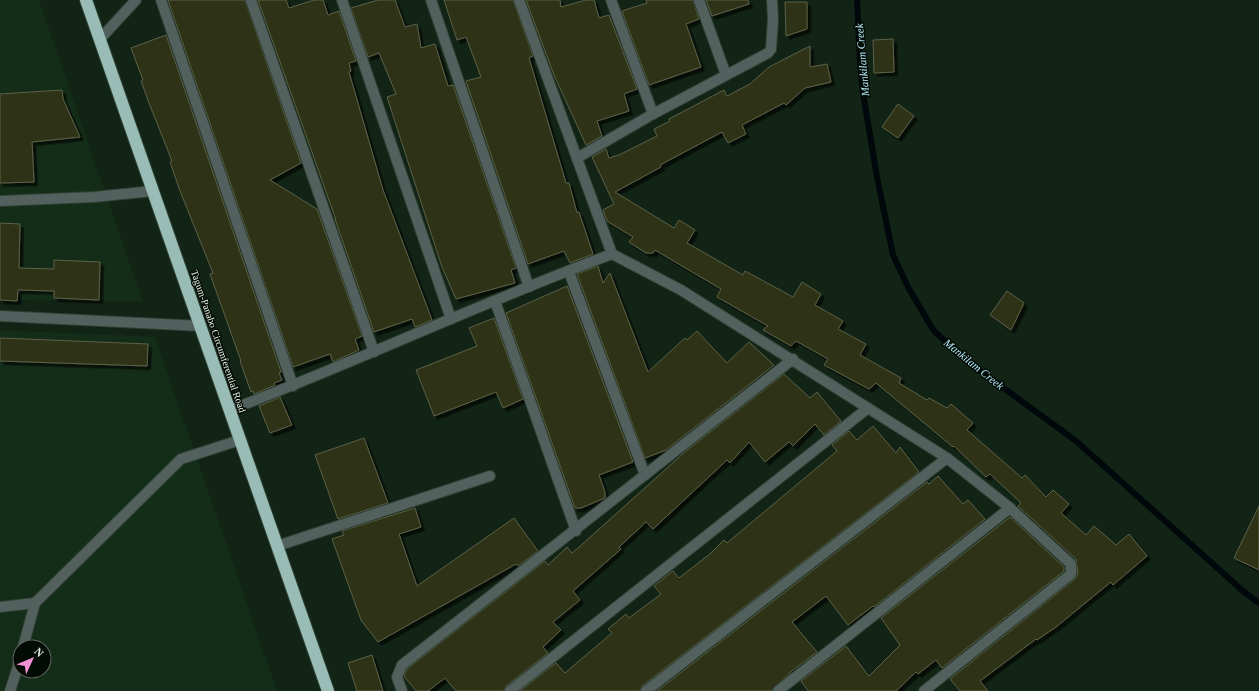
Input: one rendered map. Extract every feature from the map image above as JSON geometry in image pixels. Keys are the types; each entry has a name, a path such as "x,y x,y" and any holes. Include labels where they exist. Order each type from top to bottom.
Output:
{"highway":[{"name":"Tagum-Panabo Circumferential Road","path":"86,0 328,691"}],"street":[{"path":"100,39 136,0"},
{"path":"161,0 293,386"},
{"path":"251,0 374,352"},
{"path":"342,0 451,319"},
{"path":"431,0 529,287"},
{"path":"519,0 612,254 681,290 793,359 947,458 1010,508 1067,559 1072,569 1071,574 924,691"},
{"path":"611,0 653,114"},
{"path":"699,0 726,75"},
{"path":"577,158 653,114 762,57 771,49 774,19 772,0"},
{"path":"0,201 94,197 153,192"},
{"path":"230,410 293,386 451,319 612,254"},
{"path":"569,272 645,475"},
{"path":"495,301 576,531"},
{"path":"0,316 201,326"},
{"path":"402,691 397,677 402,665 576,531 793,359"},
{"path":"510,691 868,408"},
{"path":"25,639 35,603 181,459 240,440"},
{"path":"646,691 947,458"},
{"path":"277,546 490,476"},
{"path":"778,691 1010,508"},
{"path":"0,607 35,603"},
{"path":"10,691 14,679"}],"shaded area":[{"path":"0,0 39,0 143,302 0,300"},
{"path":"0,330 155,337 277,691 0,691"}],"building":[{"path":"168,0 245,0 301,163 270,180 317,209 362,336 355,339 359,350 333,362 330,354 293,367"},
{"path":"258,0 286,0 289,8 314,0 323,0 328,15 339,11 356,61 349,63 351,71 349,72 383,190 432,320 415,327 412,319 374,332"},
{"path":"378,0 395,0 405,27 417,24 421,48 435,44 448,86 453,85 516,268 511,270 515,283 456,299 442,267 387,97 396,94 379,53 368,57 351,8"},
{"path":"444,0 513,0 533,56 529,58 566,183 569,183 577,213 579,212 593,254 570,263 564,251 528,264 466,81 481,77 466,37 457,40"},
{"path":"526,0 560,0 561,7 586,0 594,0 599,18 609,15 637,89 624,94 629,111 597,121 602,136 586,145 554,75"},
{"path":"646,0 693,0 699,19 686,24 701,67 649,85 622,11 647,3"},
{"path":"706,0 748,0 749,4 712,16"},
{"path":"785,2 807,2 807,29 786,36"},
{"path":"166,35 281,372 279,373 282,380 274,383 275,385 254,394 253,391 251,392 210,274 213,273 180,191 170,162 172,161 141,81 143,80 131,48"},
{"path":"893,39 894,72 874,73 873,40"},
{"path":"810,46 810,67 827,64 831,82 805,88 786,105 784,103 742,125 746,134 728,143 722,132 660,165 661,167 615,192 674,228 679,220 695,230 687,243 743,275 745,271 793,297 802,282 821,294 815,305 843,321 838,329 866,344 860,355 901,378 899,383 927,400 929,398 947,408 951,404 973,423 967,430 1022,478 1025,475 1046,497 1053,490 1069,504 1061,513 1086,535 1094,526 1116,545 1129,534 1147,556 1113,585 1111,582 1056,627 1037,640 1036,639 980,681 988,691 960,691 950,679 1075,579 1078,574 1076,559 1018,506 1021,503 990,474 986,477 954,446 953,447 876,383 869,389 824,365 828,359 796,341 791,346 763,330 768,326 717,297 721,289 655,250 653,253 646,253 629,242 633,237 607,221 603,210 614,204 592,157 606,149 609,158 619,155 657,136 654,129 670,121 669,119 724,90 727,96 750,84 769,67"},
{"path":"62,90 63,99 80,137 32,142 34,182 0,183 0,94"},
{"path":"898,104 914,116 898,138 882,127"},
{"path":"0,223 20,224 19,268 54,269 54,260 100,262 99,300 54,298 54,291 18,290 17,301 0,300"},
{"path":"598,266 603,283 610,273 648,372 685,338 687,340 697,331 727,363 749,342 774,365 666,450 645,458 577,274"},
{"path":"567,286 633,462 599,475 605,492 605,498 581,508 575,508 506,313"},
{"path":"1007,291 1024,303 1011,330 990,315"},
{"path":"494,318 523,399 503,408 496,392 434,416 416,370 477,346 469,328"},
{"path":"0,338 148,344 147,366 0,361"},
{"path":"784,374 810,398 817,392 841,421 824,435 815,424 793,446 789,442 765,462 749,442 730,463 727,460 653,529 646,522 619,547 621,549 573,591 580,600 553,622 561,630 543,647 548,653 506,686 504,691 456,691 445,678 428,691 416,691 404,676 407,669 545,561 548,565 567,547 572,553 686,451"},
{"path":"280,397 292,425 270,433 259,406"},
{"path":"873,426 896,453 900,447 919,472 642,686 640,691 520,691 556,663 565,673 612,633 608,629 626,614 629,618 661,594 654,586 673,571 679,578 711,553 724,540 727,543 837,451 832,445 849,431 857,440"},
{"path":"364,438 388,503 338,519 315,455"},
{"path":"938,476 963,504 968,500 985,519 874,607 873,606 848,625 826,596 792,622 817,652 793,670 771,691 657,691 927,482 929,484"},
{"path":"1259,506 1259,570 1234,558"},
{"path":"415,508 421,527 399,534 417,586 514,518 538,551 518,566 516,564 378,642 361,620 332,539 344,535 342,531"},
{"path":"1010,517 1064,567 1064,571 942,668 936,660 918,674 916,672 896,691 808,691 801,681 846,646 869,676 900,645 881,618"},
{"path":"372,655 383,691 357,691 348,663"}],"waterway":[{"name":"Mankilam Creek","path":"857,0 863,93 877,177 893,255 909,289 934,331 968,362 1076,441 1243,591 1259,603"}]}
